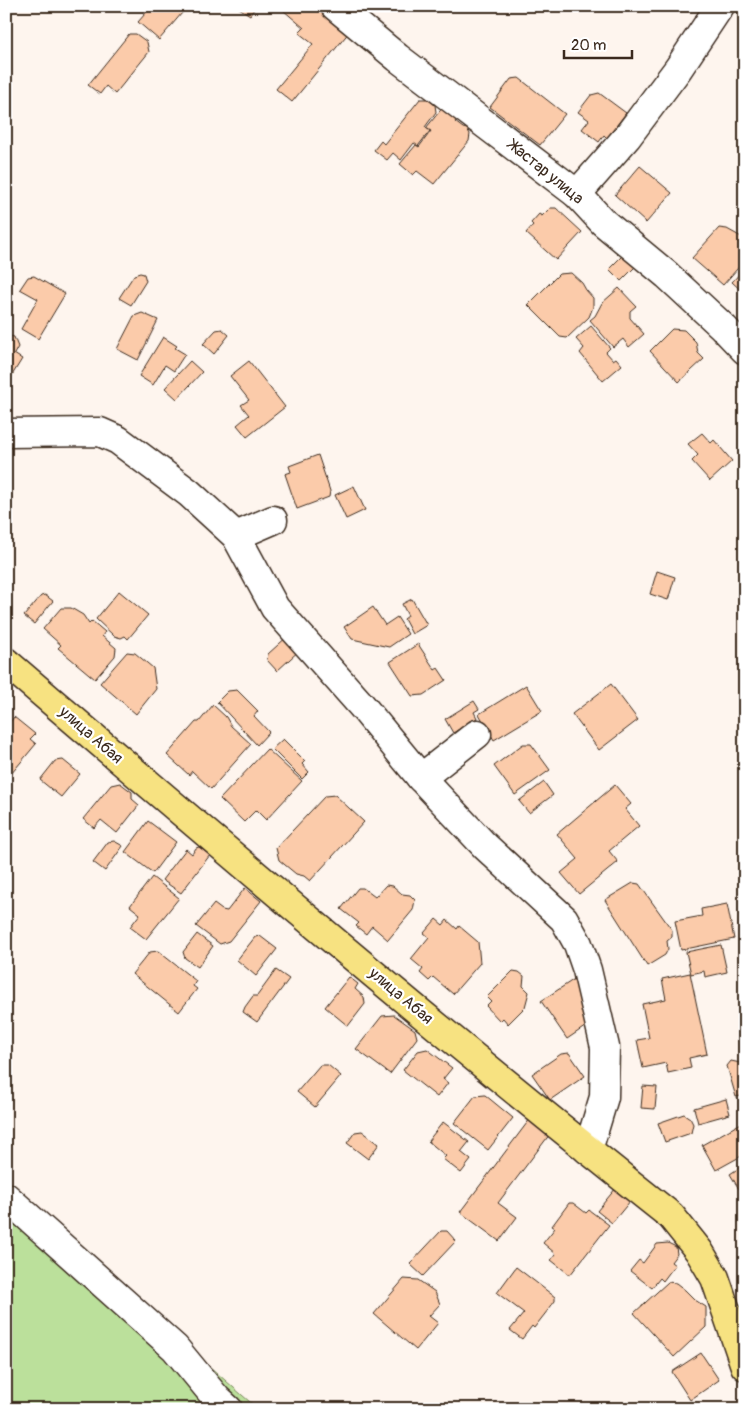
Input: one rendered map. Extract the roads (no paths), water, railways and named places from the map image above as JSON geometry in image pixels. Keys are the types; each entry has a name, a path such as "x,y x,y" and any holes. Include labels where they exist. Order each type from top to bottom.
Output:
{"main road":[{"name":"улица Абая","path":"6,662 262,881 588,1150 671,1216 698,1251 715,1278 745,1366"}],"street":[{"name":"Жастар улица","path":"335,6 398,58 577,194 603,222 667,275 724,327 745,350"},
{"path":"577,194 627,137 678,69 720,6"},
{"path":"6,433 100,432 118,440 188,493 236,536 275,608 362,706 420,778 485,846 564,919 578,944 588,970 605,1047 604,1097 588,1150"},
{"path":"236,536 273,520"},
{"path":"420,778 477,734"},
{"path":"6,1197 175,1348 217,1399 228,1409"}]}
